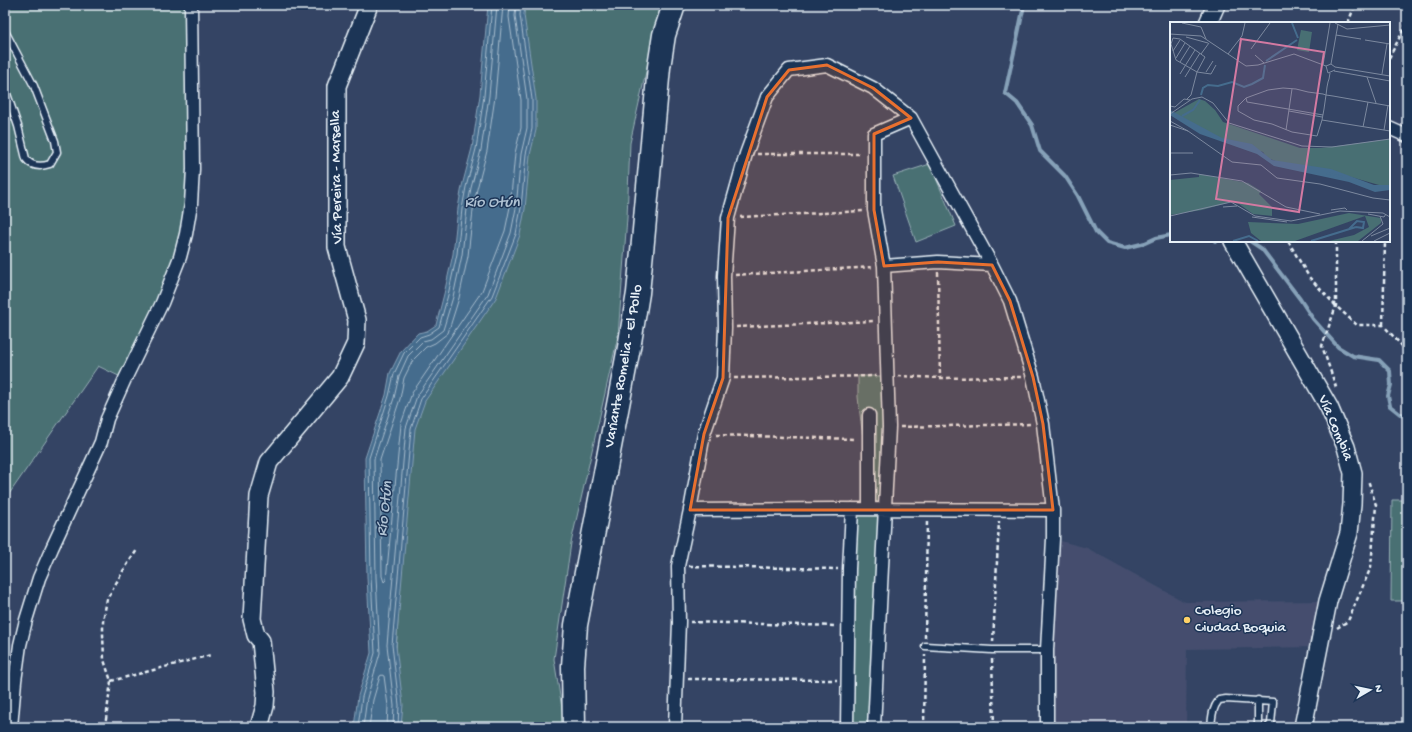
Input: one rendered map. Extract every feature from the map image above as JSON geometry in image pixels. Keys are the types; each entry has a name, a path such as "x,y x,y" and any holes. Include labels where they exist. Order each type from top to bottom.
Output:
{"highway":[{"name":"Variante Romelia - El Pollo","path":"574,727 573,666 576,626 630,342 643,241 659,67 664,35 674,5"}],"street":[{"path":"11,727 14,681 20,646 26,620 39,578 101,442 107,419 162,303 180,257 186,234 191,204 193,169 191,5"},
{"name":"Vía Pereira - Marsella","path":"259,727 265,706 266,692 261,642 256,634 252,619 258,496 269,462 340,377 356,342 357,320 337,247 336,86 369,5"},
{"path":"1208,22 1216,5"},
{"path":"675,727 678,679 678,566 704,434 723,378 725,328 724,276 728,218 746,154 767,97 790,70 827,65 872,88 912,118 1010,301 1033,377 1043,424 1053,510 1053,539 1047,650 1046,727"},
{"path":"874,727 889,427 884,266 874,210 874,134 912,118"},
{"path":"1390,128 1407,136"},
{"name":"Vía Combia","path":"1234,242 1329,407 1346,447 1353,473 1349,533 1328,601 1303,727"},
{"path":"884,266 938,262 992,265"},
{"path":"869,415 869,509"},
{"path":"847,727 849,569 852,509"},
{"path":"690,510 1053,510"}],"lane":[{"path":"5,31 34,86 56,141 57,152 50,164 44,166 34,166 26,160 18,126 5,88"},
{"path":"925,646 992,650 1047,650"},
{"path":"1211,727 1212,713 1215,705 1219,700 1226,699 1273,702 1271,724 1268,727"},
{"path":"1258,700 1258,727"}],"path":[{"path":"1348,22 1355,5"},
{"path":"1390,56 1407,23"},
{"path":"746,154 873,154"},
{"path":"728,218 874,210"},
{"path":"1289,242 1309,277 1357,326 1383,325"},
{"path":"1322,346 1336,306 1336,242"},
{"path":"1385,242 1383,325 1403,347 1407,347"},
{"path":"938,262 940,378"},
{"path":"724,276 884,266"},
{"path":"725,328 886,320"},
{"path":"723,378 887,376 940,378 1033,377"},
{"path":"889,427 1043,424"},
{"path":"704,434 854,439"},
{"path":"994,727 992,650 1000,509"},
{"path":"924,727 927,510"},
{"path":"105,727 111,680 104,660 103,621 107,599 137,550"},
{"path":"678,566 849,569"},
{"path":"679,622 848,626"},
{"path":"111,680 211,655"},
{"path":"678,679 847,680"}],"highlighted area":[{"path":"827,65 873,88 911,118 874,134 874,210 884,266 938,262 992,265 1010,301 1033,377 1043,424 1053,510 690,510 704,434 723,378 728,218 767,97 789,70"}],"shaded area":[{"name":"Colegio Ciudad Boquia","path":"1053,539 1087,548 1185,602 1328,601 1319,647 1187,649 1186,727 1047,727"}],"green space":[{"path":"5,5 191,5 186,234 125,379 98,366 7,497 5,497"},
{"path":"513,5 661,5 630,143 627,218 618,336 571,543 554,659 565,727 393,727 392,711 398,621 394,538 418,386 468,339"},
{"path":"930,164 956,226 916,242 893,176"},
{"path":"858,376 887,376 874,727 847,727 852,509 863,509 863,439 858,397"},
{"path":"1392,500 1407,500 1407,601 1391,601"}],"water":[{"name":"Río Otún","path":"488,5 525,5 524,15 536,99 536,130 530,155 525,209 520,235 496,298 425,401 415,429 396,646 403,705 401,727 354,727 358,696 371,653 367,577 365,458 386,395 390,373 401,351 418,333 427,331 436,325 453,254 458,208 472,148 480,95"}],"waterway":[{"path":"1024,5 1005,93 1017,103 1032,125 1040,151 1065,176 1078,196 1096,232 1107,243 1125,248 1170,235"},
{"path":"1252,242 1262,249 1300,299 1313,319 1338,347 1353,356 1379,360 1390,371 1391,385 1388,396 1390,406 1400,414 1407,415"}],"place":[{"name":"Colegio Ciudad Boquia","path":"1187,620"}]}
